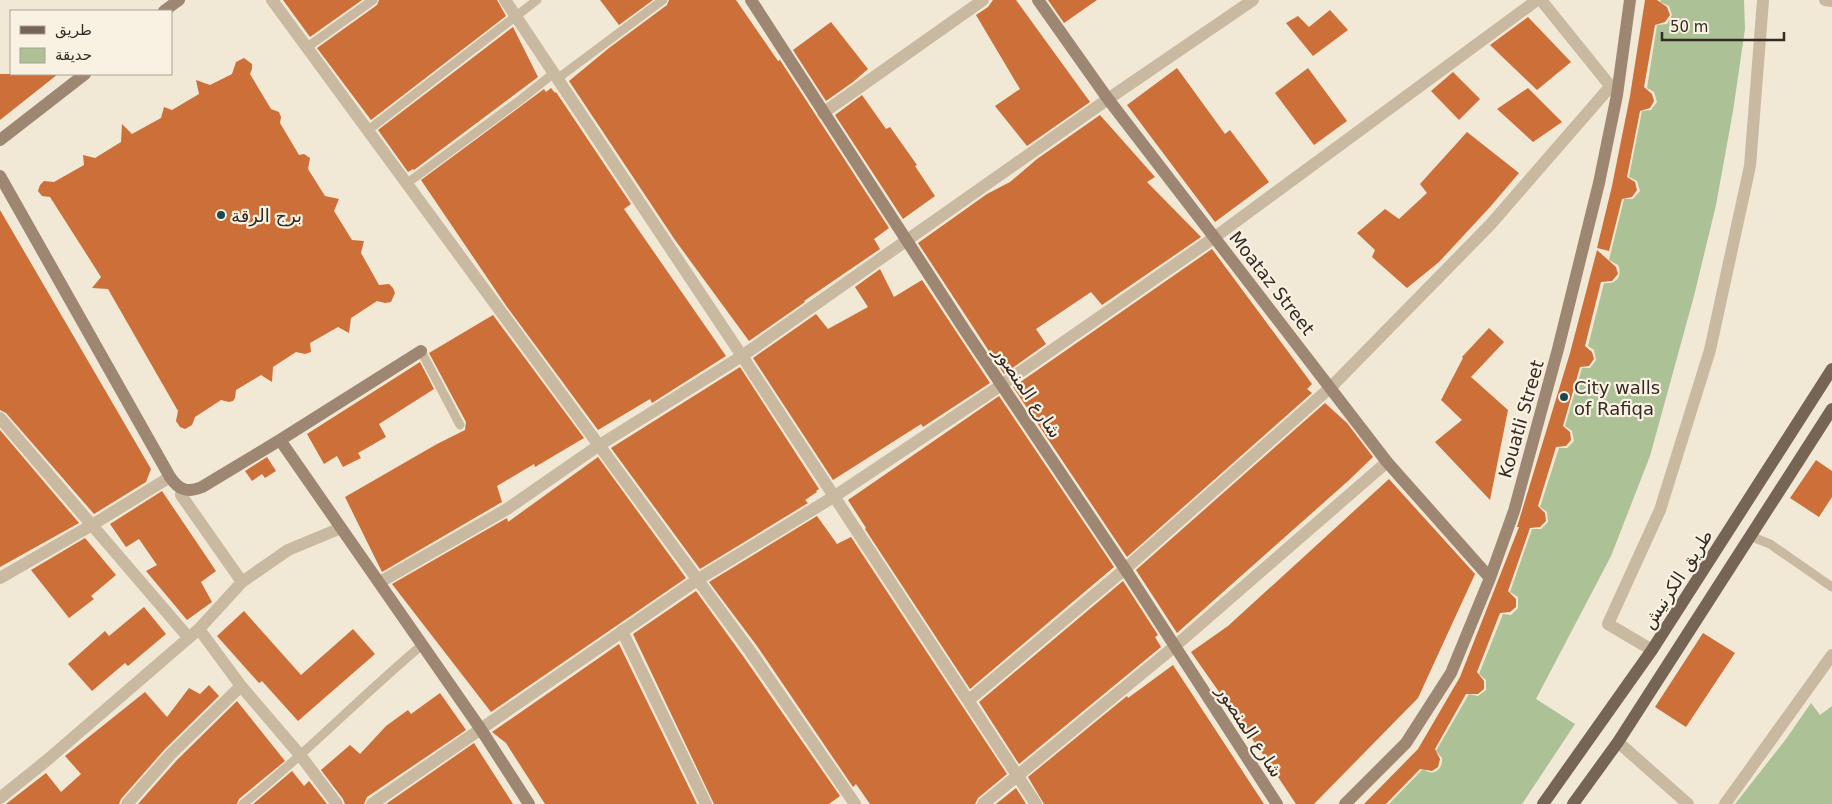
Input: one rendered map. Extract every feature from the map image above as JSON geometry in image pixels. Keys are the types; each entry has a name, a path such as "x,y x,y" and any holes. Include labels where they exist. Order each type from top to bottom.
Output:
{"main road":[{"name":"طريق الكرنيش","path":"1543,804 1652,650 1832,369"},
{"path":"1573,804 1618,742 1832,408"}],"street":[{"path":"165,10 179,0"},
{"path":"272,0 750,651 850,802"},
{"path":"505,0 835,496 1036,804"},
{"name":"شارع المنصور","path":"751,0 966,332 1003,384 1125,569 1277,804"},
{"path":"823,113 983,0"},
{"name":"Moataz Street","path":"1038,0 1108,99 1387,462 1490,578"},
{"path":"380,582 507,509 598,446 742,356 1108,99 1253,0"},
{"path":"372,804 697,580 835,496 1003,384 1215,238 1537,0"},
{"path":"969,700 1125,569 1331,387 1490,224 1613,91 1541,0"},
{"name":"Kouatli Street","path":"1344,804 1406,743 1451,673 1490,578 1514,511 1589,229 1630,0"},
{"path":"1652,650 1608,624 1660,510 1710,350 1750,166 1763,0"},
{"path":"1825,0 1832,1"},
{"path":"0,140 84,75"},
{"path":"0,176 174,484 182,490 191,491 202,487 421,351"},
{"path":"0,418 188,638"},
{"path":"280,440 480,728 529,804"},
{"path":"983,804 1174,647 1387,462"},
{"path":"0,578 170,477"},
{"path":"182,490 181,495 242,582"},
{"path":"0,798 46,761 199,629 242,582 288,550 341,528"},
{"path":"199,629 241,686 300,755 336,804"},
{"path":"622,631 706,804"},
{"path":"1725,804 1832,655"},
{"path":"127,804 171,754 241,686"},
{"path":"1618,742 1688,804"}],"lane":[{"path":"306,48 373,0"},
{"path":"367,131 515,15 537,0"},
{"path":"406,184 663,0"},
{"path":"421,351 460,425"},
{"path":"1750,536 1770,544 1832,587"},
{"path":"243,804 422,645"}],"green space":[{"path":"1661,0 1744,0 1745,29 1716,205 1694,296 1650,456 1611,556 1536,699 1575,724 1522,804 1389,804 1423,769 1434,772 1439,769 1442,758 1436,751 1469,694 1478,696 1486,690 1486,680 1479,674 1503,614 1511,615 1518,608 1518,597 1510,592 1532,529 1541,529 1548,522 1547,512 1540,507 1559,448 1567,448 1574,441 1572,431 1565,426 1582,368 1590,368 1596,360 1594,350 1588,346 1604,283 1612,283 1620,273 1618,265 1609,260 1624,199 1633,199 1640,191 1637,181 1629,177 1642,111 1651,110 1657,102 1654,92 1647,88 1657,25 1667,24 1672,15 1669,6 1660,2"},
{"path":"1811,703 1820,715 1832,706 1832,804 1735,804 1786,739"}],"building":[{"path":"283,0 362,0 310,37"},
{"path":"379,0 497,0 506,16 371,120 317,48 377,5"},
{"path":"600,0 653,0 619,25"},
{"path":"669,0 736,0 778,61 780,60 889,228 874,239 880,249 749,341 675,240 569,81 609,48 667,5"},
{"path":"993,0 1016,0 1090,102 1027,146 995,106 1020,89 976,15 988,7"},
{"path":"1048,0 1097,0 1064,23"},
{"path":"1645,0 1657,0 1667,7 1670,15 1665,22 1655,25 1644,87 1652,94 1654,101 1650,108 1640,111 1627,177 1635,182 1637,190 1632,197 1622,199 1609,251 1597,248 1612,186 1630,96"},
{"path":"1330,10 1348,30 1313,56 1286,23 1298,16 1309,27"},
{"path":"1528,17 1571,62 1537,90 1490,45"},
{"path":"831,22 868,69 826,101 793,50"},
{"path":"513,27 538,77 414,170 408,172 378,130"},
{"path":"244,58 252,64 250,74 271,109 279,112 281,117 280,123 299,155 304,154 310,158 308,169 325,196 339,199 334,211 352,240 364,241 361,253 379,285 389,284 395,293 391,302 377,301 351,318 349,333 338,327 310,343 311,352 305,354 296,352 273,367 272,382 261,375 236,390 233,401 221,400 195,417 192,425 185,429 180,427 176,421 178,411 108,289 92,288 101,277 50,197 42,196 38,191 44,181 54,182 84,165 83,155 95,158 121,142 122,124 132,134 161,118 164,107 172,110 199,94 196,80 210,85 232,74 236,62"},
{"path":"1177,68 1225,134 1230,130 1269,182 1215,222 1127,105"},
{"path":"1308,68 1347,121 1314,145 1275,93"},
{"path":"1453,72 1480,99 1459,120 1431,91"},
{"path":"0,74 57,75 0,120"},
{"path":"551,88 556,92 631,204 624,209 726,356 652,403 650,399 598,430 507,307 421,180 544,89 546,92"},
{"path":"1528,88 1562,122 1533,142 1497,109"},
{"path":"862,95 886,129 890,127 917,165 915,166 935,196 903,219 835,115"},
{"path":"1100,115 1155,177 1147,182 1201,237 1102,305 1091,292 1036,329 1046,344 1004,374 918,243 987,194 1010,182 1037,159"},
{"path":"1467,132 1519,173 1439,262 1407,288 1372,257 1375,250 1357,233 1385,209 1399,219 1427,193 1420,184"},
{"path":"0,210 151,469 146,482 94,514 6,413 0,410"},
{"path":"1212,249 1312,384 1307,389 1312,393 1127,557 1013,387"},
{"name":"City walls of Rafiqa","path":"1597,250 1616,267 1618,274 1612,281 1601,282 1585,346 1592,352 1594,359 1589,366 1580,367 1563,426 1570,432 1571,440 1566,446 1556,447 1538,506 1545,513 1546,521 1540,527 1530,528 1508,591 1516,599 1516,607 1510,612 1500,613 1477,672 1484,681 1484,689 1478,694 1466,694 1435,749 1440,759 1438,767 1432,771 1420,769 1386,804 1364,804 1418,749 1460,677 1519,527 1517,527 1570,353"},
{"path":"880,269 894,297 922,280 990,383 923,427 921,424 833,480 753,358 816,314 828,329 868,307 855,287"},
{"path":"493,315 584,438 535,467 534,464 497,486 502,502 382,572 345,497 465,430 466,422 429,353"},
{"path":"1489,328 1504,342 1471,377 1508,410 1490,500 1435,442 1462,420 1441,400 1462,357"},
{"path":"420,362 434,389 379,424 386,437 358,453 361,458 343,467 337,456 324,464 307,434"},
{"path":"740,367 819,489 805,500 808,503 700,569 611,448"},
{"path":"999,396 1114,567 970,689 848,500"},
{"path":"1325,403 1347,423 1373,457 1177,633 1136,570"},
{"path":"0,430 79,523 0,567"},
{"path":"267,457 276,471 265,478 262,474 252,481 245,471"},
{"path":"598,457 686,578 491,712 392,584 507,518 508,522"},
{"path":"1816,460 1832,471 1832,497 1819,517 1790,498"},
{"path":"1389,479 1475,574 1418,698 1314,804 1296,804 1191,652 1228,626"},
{"path":"162,491 216,571 201,582 212,602 187,620 146,571 157,565 139,539 126,547 110,524"},
{"path":"817,516 837,544 851,537 1007,774 978,798 975,804 870,804 856,784 853,787 757,646 709,582"},
{"path":"85,538 116,575 91,596 94,599 69,618 31,570"},
{"path":"1123,581 1158,635 1155,637 1161,647 1019,764 979,702"},
{"path":"696,591 840,796 829,804 714,804 633,634"},
{"path":"144,607 166,634 128,666 125,663 92,691 68,664 105,631 109,636"},
{"path":"244,611 301,675 353,629 375,654 298,721 262,681 259,683 217,636"},
{"path":"1703,633 1735,653 1686,727 1655,707"},
{"path":"619,644 697,804 545,804 506,743 492,732"},
{"path":"1173,665 1264,804 1044,804 1028,777 1127,696 1128,698"},
{"path":"209,685 219,696 165,749 121,799 119,804 6,804 46,773 61,792 81,774 65,756 145,692 167,717 189,688 200,694"},
{"path":"440,693 466,730 367,797 364,804 345,804 321,770 350,745 360,754 386,726 408,710 411,714"},
{"path":"237,701 285,761 239,799 237,804 138,804 177,760"},
{"path":"474,743 513,804 386,804"},
{"path":"292,771 304,786 309,781 327,804 253,804"},
{"path":"1016,788 1026,804 996,804"}],"place":[{"name":"برج الرقة","path":"221,215"},
{"name":"City walls of Rafiqa","path":"1564,397"}]}
